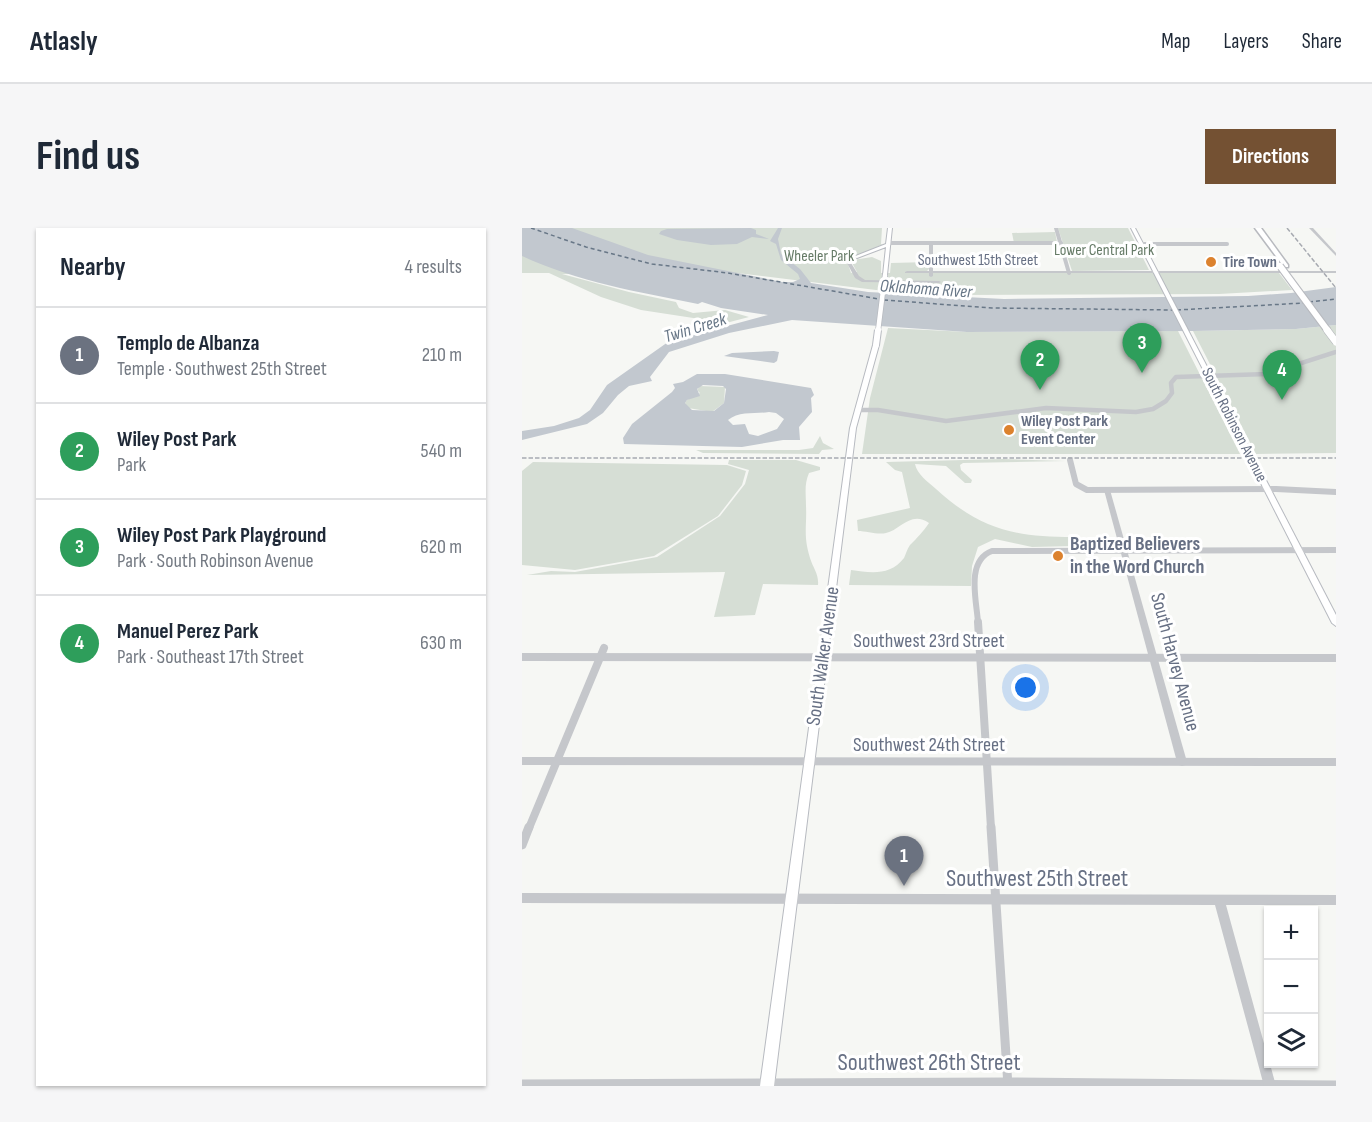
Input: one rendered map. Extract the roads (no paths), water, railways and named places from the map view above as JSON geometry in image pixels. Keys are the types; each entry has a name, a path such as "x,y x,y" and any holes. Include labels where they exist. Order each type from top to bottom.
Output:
{"main road":[{"name":"South Walker Avenue","path":"767,1085 790,898 858,410 876,345 890,228"},
{"name":"South Robinson Avenue","path":"1133,228 1336,623"},
{"path":"1252,228 1336,332"},
{"path":"1258,228 1336,342"},
{"path":"855,257 888,244"},
{"path":"855,257 878,258 886,261"}],"street":[{"path":"1056,228 1069,273"},
{"path":"1311,228 1336,255"},
{"path":"931,243 931,282"},
{"path":"888,244 1061,243"},
{"path":"1141,244 1227,244"},
{"name":"Southwest 15th Street","path":"855,257 849,263 857,277 864,280 939,282"},
{"name":"Southwest 15th Street","path":"907,272 1336,273"},
{"path":"858,410 878,410 946,421 1046,408 1136,412 1153,409 1166,401 1172,394 1171,383 1176,377 1208,374 1267,374 1336,352"},
{"path":"1070,460 1078,487 1087,490 1336,492"},
{"name":"South Harvey Avenue","path":"1107,490 1182,762"},
{"path":"1008,1084 975,573 978,559 983,554 1004,550 1336,550"},
{"path":"522,845 555,761 604,648"},
{"name":"Southwest 23rd Street","path":"522,657 1336,658"},
{"name":"Southwest 24th Street","path":"522,761 1336,762"},
{"name":"Southwest 25th Street","path":"522,898 1336,900"},
{"path":"1219,899 1270,1086"},
{"name":"Southwest 26th Street","path":"522,1084 1336,1085"}],"railway":[{"path":"1287,228 1336,288"},
{"path":"522,458 1336,458"}],"place":[{"name":"Tire Town","path":"1211,262"},
{"name":"Wiley Post Park Playground","path":"1142,373"},
{"name":"Wiley Post Park","path":"1040,390"},
{"name":"Manuel Perez Park","path":"1282,400"},
{"name":"Wiley Post Park Event Center","path":"1009,430"},
{"name":"Baptized Believers in the Word Church","path":"1058,556"},
{"name":"Templo de Albanza","path":"904,886"}],"park label":[{"name":"Lower Central Park","path":"1104,250"},
{"name":"Wheeler Park","path":"819,256"}],"water label":[{"name":"Oklahoma River","path":"926,289"},
{"name":"Twin Creek","path":"695,328"}]}
